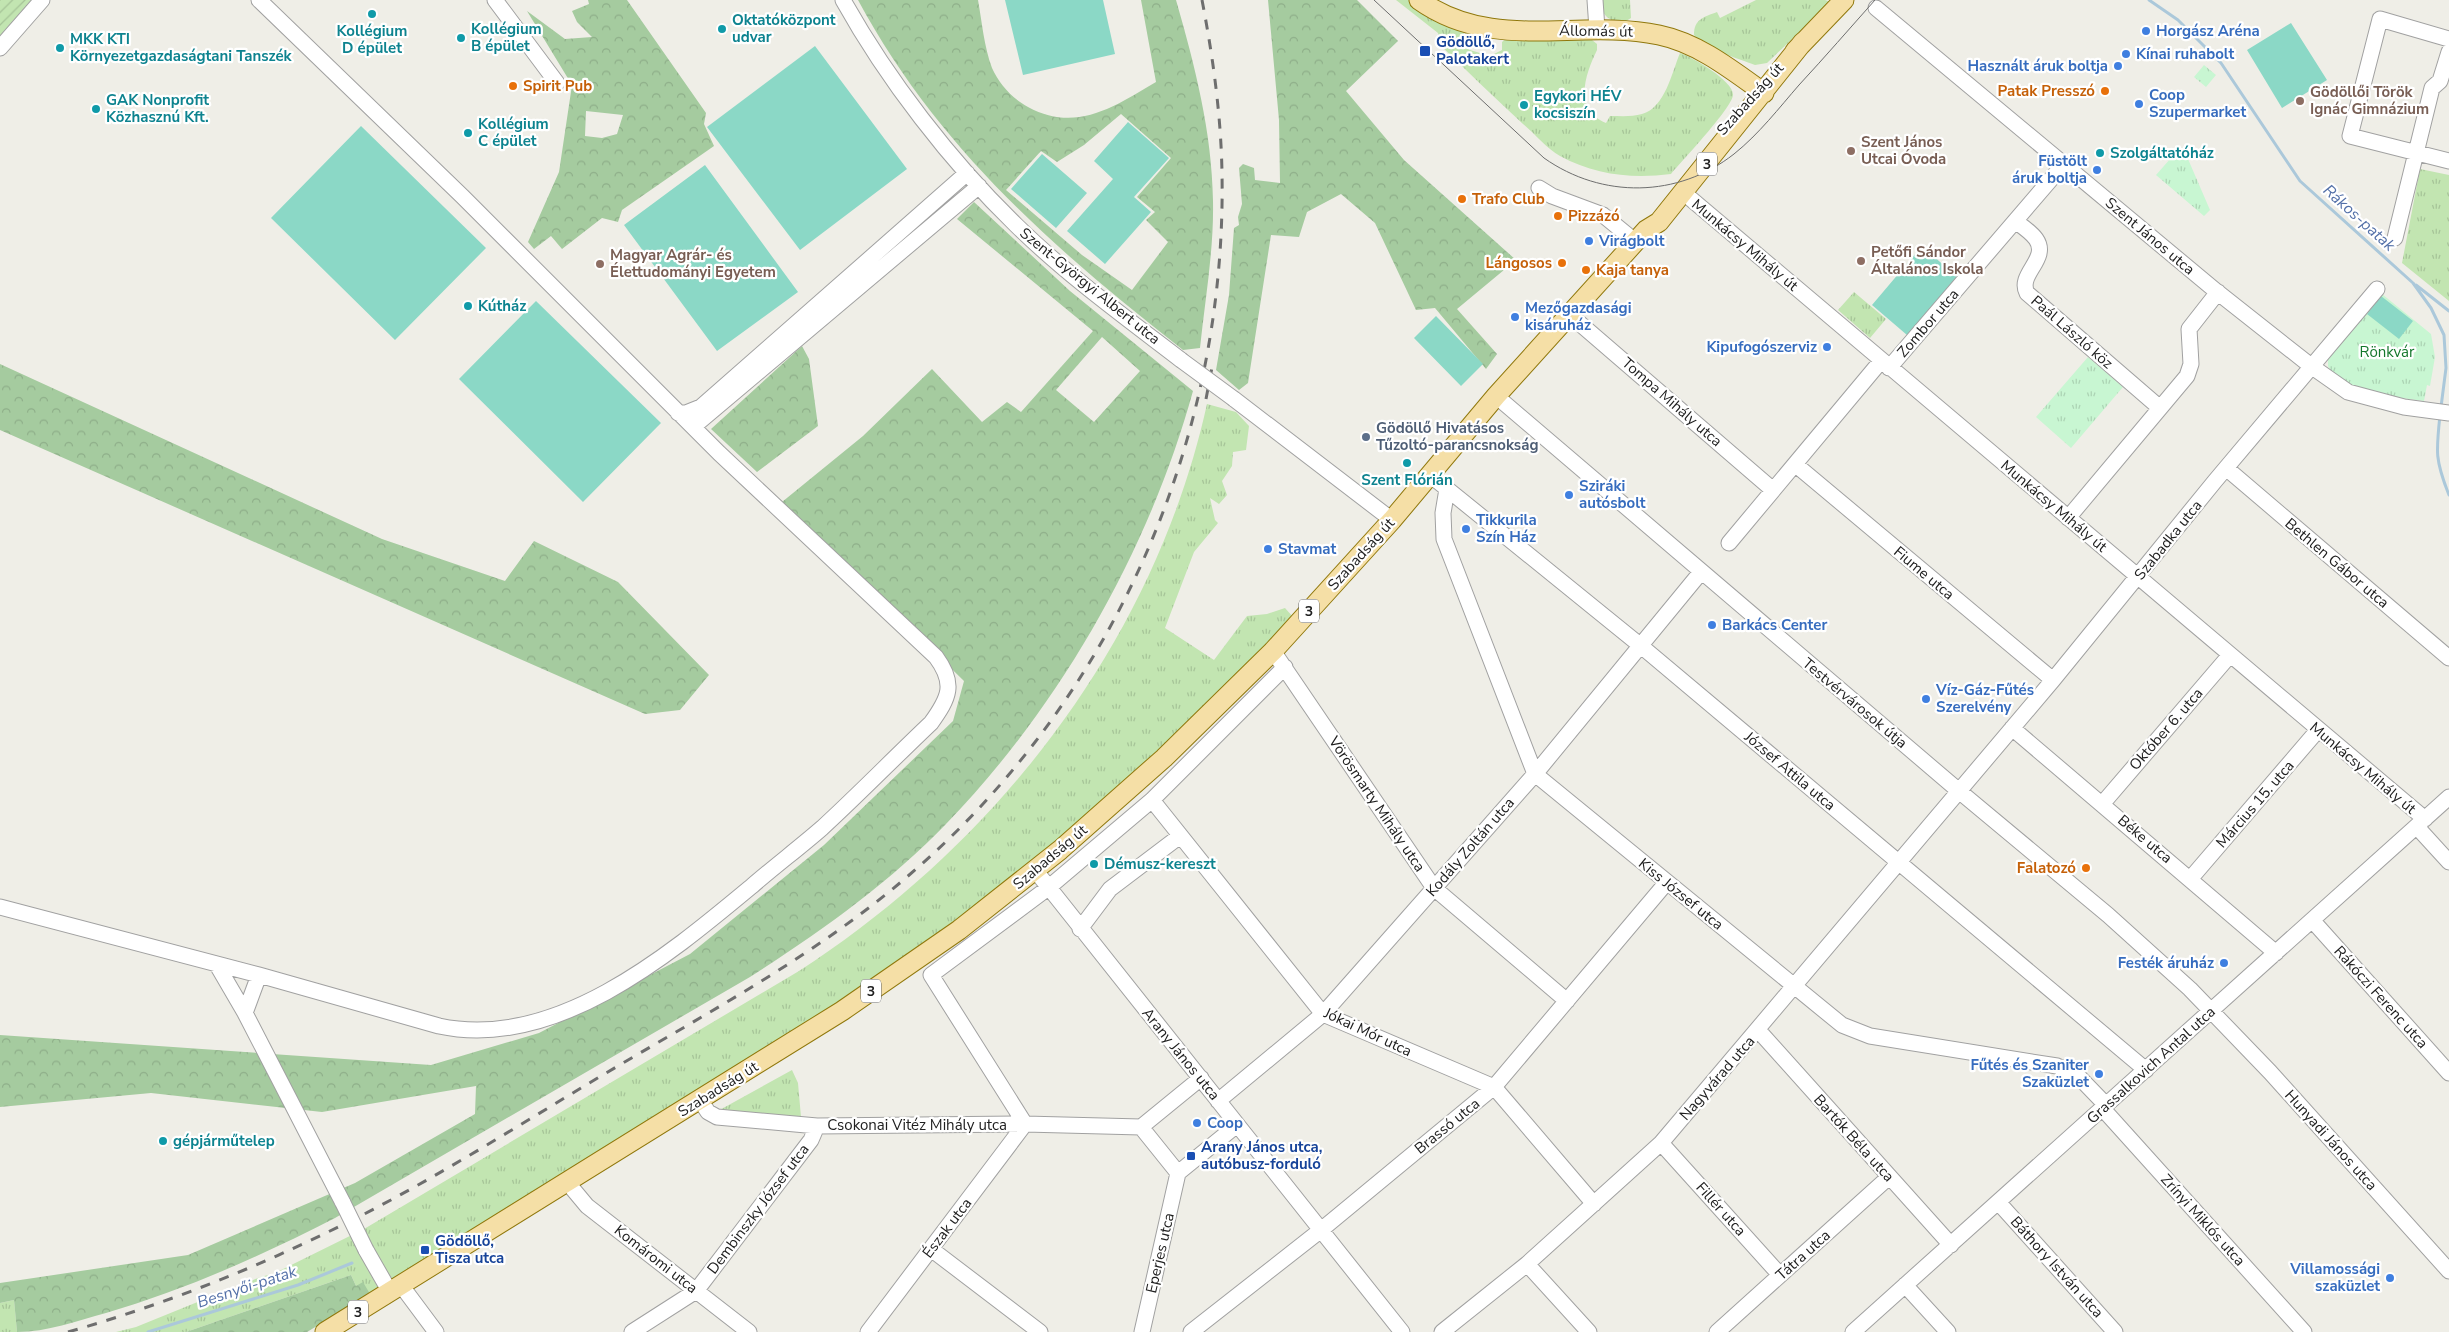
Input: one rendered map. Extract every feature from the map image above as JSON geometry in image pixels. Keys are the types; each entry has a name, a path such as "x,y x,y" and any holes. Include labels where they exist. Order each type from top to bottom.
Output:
{"main road":[{"name":"Állomás út","path":"1419,0 1444,15 1466,24 1498,31 1597,29 1636,31 1670,38 1711,57 1761,91"},
{"name":"Szabadság út","path":"1641,236 1651,215 1803,42 1844,0"},
{"name":"Szabadság út","path":"326,1332 700,1100 881,985 959,930 1035,870 1157,764 1273,650 1392,520 1496,396 1641,236 1659,222 1684,193 1761,91"}],"street":[{"path":"0,48 42,0"},
{"path":"0,907 259,975 458,1030 501,1030 547,1018 616,986 693,935 822,827 931,723 943,707 948,693 948,680 944,668 936,658 678,413 462,196 259,0"},
{"path":"495,0 557,83"},
{"name":"Szent-Györgyi Albert utca","path":"842,0 880,61 968,173 1017,226 1064,268 1181,360 1392,520"},
{"path":"1594,0 1597,29"},
{"name":"Szent János utca","path":"1876,8 2218,292 2311,366 2348,392 2404,407 2442,412"},
{"path":"2449,39 2380,19 2350,136 2449,161"},
{"path":"2395,238 2432,88 2440,81 2449,52"},
{"name":"Zombor utca","path":"1729,543 1885,364 2015,221 2064,164"},
{"path":"937,212 968,173"},
{"path":"693,427 803,327 937,212 979,186"},
{"path":"1539,188 1552,196 1604,215 1641,236"},
{"name":"Munkácsy Mihály út","path":"1684,193 2318,730 2421,823 2449,862"},
{"name":"Paál László köz","path":"2015,221 2036,239 2039,249 2035,264 2025,279 2024,284 2027,293 2160,408"},
{"name":"Szabadka utca","path":"1958,791 2138,578 2226,468 2377,289"},
{"path":"2068,518 2189,372 2189,329 2218,292"},
{"name":"Tompa Mihály utca","path":"1570,315 1774,490"},
{"path":"678,413 686,413 701,407 803,327"},
{"name":"Testvérvárosok útja","path":"1496,396 1958,791 2108,915 2212,1011"},
{"name":"Fiume utca","path":"1796,465 2052,680"},
{"name":"Bethlen Gábor utca","path":"2226,468 2449,658"},
{"name":"József Attila utca","path":"1430,475 1641,646 2146,1070"},
{"name":"Kiss József utca","path":"1447,489 1443,514 1444,539 1535,774 1831,1018 1851,1030 1870,1036 2057,1066 2078,1076 2104,1107"},
{"name":"Kodály Zoltán utca","path":"1218,1101 1322,1014 1535,774 1701,572"},
{"name":"Vörösmarty Mihály utca","path":"1273,650 1434,888 1567,1001"},
{"name":"Október 6. utca","path":"2103,803 2230,655"},
{"name":"Szabadság út","path":"1025,1124 931,976 1048,888 1152,800 1285,667"},
{"name":"Béke utca","path":"2012,728 2103,803 2276,953"},
{"name":"Március 15. utca","path":"2191,878 2318,730"},
{"name":"Nagyvárad utca","path":"1442,1332 1527,1264 1661,1143 1958,791"},
{"name":"Grassalkovich Antal utca","path":"1853,1332 2449,798"},
{"name":"Jókai Mór utca","path":"1152,800 1322,1014 1494,1087 1594,1204"},
{"path":"1080,929 1110,889 1180,836"},
{"name":"Arany János utca","path":"1035,870 1402,1332"},
{"name":"Brassó utca","path":"1191,1332 1321,1230 1494,1087 1667,882"},
{"name":"Rákóczi Ferenc utca","path":"2312,920 2449,1073"},
{"path":"217,965 245,1013 366,1250 396,1289 436,1332"},
{"path":"245,1013 259,975"},
{"name":"Hunyadi János utca","path":"2212,1011 2270,1072 2449,1271"},
{"name":"Bartók Béla utca","path":"1758,1030 1951,1245"},
{"path":"1201,1078 1141,1127 1178,1173 1237,1125"},
{"name":"Csokonai Vitéz Mihály utca","path":"700,1100 708,1112 717,1117 817,1126 1025,1124 1141,1127"},
{"name":"Zrínyi Miklós utca","path":"2104,1107 2304,1332"},
{"name":"Észak utca","path":"868,1332 1025,1124"},
{"name":"Dembinszky József utca","path":"696,1291 811,1140 817,1126"},
{"name":"Fillér utca","path":"1661,1143 1780,1275"},
{"name":"Eperjes utca","path":"1142,1332 1178,1173"},
{"name":"Tátra utca","path":"1717,1332 1889,1177"},
{"name":"Komáromi utca","path":"567,1182 587,1206 750,1332"},
{"name":"Báthory István utca","path":"1998,1202 2115,1332"},
{"path":"931,1249 1040,1332"},
{"path":"1527,1264 1589,1332"},
{"path":"1905,1285 1948,1332"},
{"path":"632,1332 696,1291"}],"green space":[{"path":"0,0 33,0 0,39"},
{"path":"588,0 627,0 706,113 704,124 714,146 622,210 618,222 602,218 562,249 551,236 534,249 528,242 559,172 572,85 527,11 565,39 592,37 577,22 572,11 589,4","holes":["586,111 623,115 617,134 602,138 585,136"]},
{"path":"858,0 978,0 989,60 998,80 1017,100 1028,107 1062,118 1079,117 1110,108 1156,82 1141,0 1176,0 1201,99 1212,175 1212,238 1200,348 1183,350 1135,312 1044,234 962,149 924,102 889,53","holes":["1121,114 1171,158 1137,197 1155,212 1146,220 1168,242 1132,290 1082,255 1006,190 1041,151 1057,162 1084,145"]},
{"path":"1005,0 1103,0 1115,54 1023,75"},
{"path":"1268,0 1357,0 1398,41 1346,91 1404,160 1516,260 1457,309 1497,354 1486,369 1435,308 1416,310 1375,223 1341,194 1307,212 1299,237 1271,235 1248,383 1239,390 1216,370 1229,295 1234,228 1239,225 1238,217 1242,204 1239,168 1243,164 1254,168 1255,180 1280,183 1279,120"},
{"path":"1396,0 1410,0 1464,33 1463,45 1470,50 1490,56 1502,50 1502,42 1507,38 1587,36 1597,44 1597,50 1586,80 1585,100 1589,109 1596,117 1606,123 1610,116 1638,115 1657,105 1667,88 1680,53 1702,64 1720,77 1732,89 1733,95 1716,122 1671,174 1628,176 1587,168 1555,153 1440,45 1438,33"},
{"path":"1599,0 1630,0 1631,18 1623,23 1613,21 1602,10"},
{"path":"1756,0 1825,0 1831,2 1767,63 1755,65 1731,56 1713,49 1694,35 1696,25 1704,17 1717,12 1720,18"},
{"path":"2291,23 2327,80 2282,108 2247,50"},
{"path":"815,46 907,169 800,250 707,127"},
{"path":"2204,65 2216,75 2206,87 2194,77"},
{"path":"1128,122 1169,158 1134,197 1151,212 1105,264 1067,231 1113,179 1094,161"},
{"path":"361,126 486,248 395,340 271,218"},
{"path":"2178,150 2188,159 2210,210 2204,216 2156,175"},
{"path":"1042,154 1087,193 1056,228 1011,189"},
{"path":"705,165 798,292 717,351 624,225"},
{"path":"2420,169 2449,175 2449,301 2402,263"},
{"path":"974,202 1070,291 1193,391 1152,509 1126,566 1096,622 1063,677 1027,728 988,778 946,824 901,867 802,943 750,977 335,1218 279,1246 195,1282 136,1304 62,1325 28,1332 17,1332 14,1300 0,1303 0,1283 188,1255 355,1183 475,1114 476,1086 322,1112 151,1093 0,1107 0,1035 431,1065 539,1033 690,954 824,845 953,721 964,681 782,502 863,436 932,369 982,422 1007,402 1021,412 1093,331 957,219","holes":["1102,337 1140,371 1094,422 1056,390"]},
{"path":"1922,246 1957,277 1907,335 1872,305"},
{"path":"1854,292 1886,319 1870,338 1838,310"},
{"name":"Rönkvár","path":"2382,294 2431,334 2435,357 2430,386 2427,385 2424,401 2385,395 2357,388 2334,375 2328,366 2328,356"},
{"path":"2381,296 2413,321 2399,339 2367,314"},
{"path":"536,301 661,423 583,502 459,379"},
{"path":"1436,316 1483,364 1461,386 1414,338"},
{"path":"802,346 809,359 818,426 757,472 711,429"},
{"path":"2088,357 2123,387 2071,448 2036,417"},
{"path":"0,364 382,539 505,581 534,541 618,582 709,675 680,710 645,714 0,430"},
{"path":"1207,404 1236,412 1249,426 1246,450 1233,452 1232,466 1222,481 1227,495 1219,504 1210,498 1215,520 1218,523 1194,552 1165,628 1214,660 1247,616 1267,614 1285,608 1293,617 1214,704 1131,781 926,949 370,1294 356,1286 351,1275 186,1332 116,1332 136,1327 200,1301 218,1296 254,1279 273,1274 364,1229 799,971 872,919 940,861 1003,796 1059,727 1108,652 1150,573 1183,491"},
{"path":"792,1070 798,1083 801,1117 716,1112"},
{"path":"351,1275 356,1286 363,1282 370,1294 307,1332 186,1332"},
{"path":"14,1300 17,1332 0,1332 0,1303"}],"waterway":[{"name":"Rákos-patak","path":"2149,0 2178,20 2221,63 2300,181 2413,283 2431,308 2444,335 2446,368 2441,407"},
{"path":"2416,285 2449,311"},
{"name":"Rákos-patak","path":"2440,415 2438,456 2441,473 2449,495"},
{"name":"Besnyői-patak","path":"148,1332 298,1285 352,1263"}],"tram line":[{"path":"1374,0 1544,158 1590,181 1640,188 1665,185 1689,179 1712,168 1734,154 1768,121 1875,0"}],"railway":[{"path":"68,1332 136,1311 234,1274 330,1231 397,1197 714,1010 834,934 908,876 980,807 1044,730 1098,648 1143,560 1179,467 1204,371 1218,273 1222,173 1220,130 1216,86 1202,0"},
{"path":"1206,399 1213,362"}],"place":[{"name":"Kollégium D épület","path":"372,14"},
{"name":"Oktatóközpont udvar","path":"722,29"},
{"name":"Horgász Aréna","path":"2146,31"},
{"name":"Kollégium B épület","path":"461,38"},
{"name":"MKK KTI Környezetgazdaságtani Tanszék","path":"60,48"},
{"name":"Gödöllő, Palotakert","path":"1425,51"},
{"name":"Kínai ruhabolt","path":"2126,54"},
{"name":"Használt áruk boltja","path":"2118,66"},
{"name":"Spirit Pub","path":"513,86"},
{"name":"Patak Presszó","path":"2105,91"},
{"name":"Gödöllői Török Ignác Gimnázium","path":"2300,101"},
{"name":"Coop Szupermarket","path":"2139,104"},
{"name":"Egykori HÉV kocsiszín","path":"1524,105"},
{"name":"GAK Nonprofit Közhasznú Kft.","path":"96,109"},
{"name":"Kollégium C épület","path":"468,133"},
{"name":"Szent János Utcai Óvoda","path":"1851,151"},
{"name":"Szolgáltatóház","path":"2100,153"},
{"name":"Füstölt áruk boltja","path":"2097,170"},
{"name":"Trafo Club","path":"1462,199"},
{"name":"Pizzázó","path":"1558,216"},
{"name":"Virágbolt","path":"1589,241"},
{"name":"Petőfi Sándor Általános Iskola","path":"1861,261"},
{"name":"Lángosos","path":"1562,263"},
{"name":"Magyar Agrár- és Élettudományi Egyetem","path":"600,264"},
{"name":"Kaja tanya","path":"1586,270"},
{"name":"Kútház","path":"468,306"},
{"name":"Mezőgazdasági kisáruház","path":"1515,317"},
{"name":"Kipufogószerviz","path":"1827,347"},
{"name":"Gödöllő Hivatásos Tűzoltó-parancsnokság","path":"1366,437"},
{"name":"Szent Flórián","path":"1407,463"},
{"name":"Sziráki autósbolt","path":"1569,495"},
{"name":"Tikkurila Szín Ház","path":"1466,529"},
{"name":"Stavmat","path":"1268,549"},
{"name":"Barkács Center","path":"1712,625"},
{"name":"Víz-Gáz-Fűtés Szerelvény","path":"1926,699"},
{"name":"Démusz-kereszt","path":"1094,864"},
{"name":"Falatozó","path":"2086,868"},
{"name":"Festék áruház","path":"2224,963"},
{"name":"Fűtés és Szaniter Szaküzlet","path":"2099,1074"},
{"name":"Coop","path":"1197,1123"},
{"name":"gépjárműtelep","path":"163,1141"},
{"name":"Arany János utca, autóbusz-forduló","path":"1191,1156"},
{"name":"Gödöllő, Tisza utca","path":"425,1250"},
{"name":"Villamossági szaküzlet","path":"2390,1278"}]}
